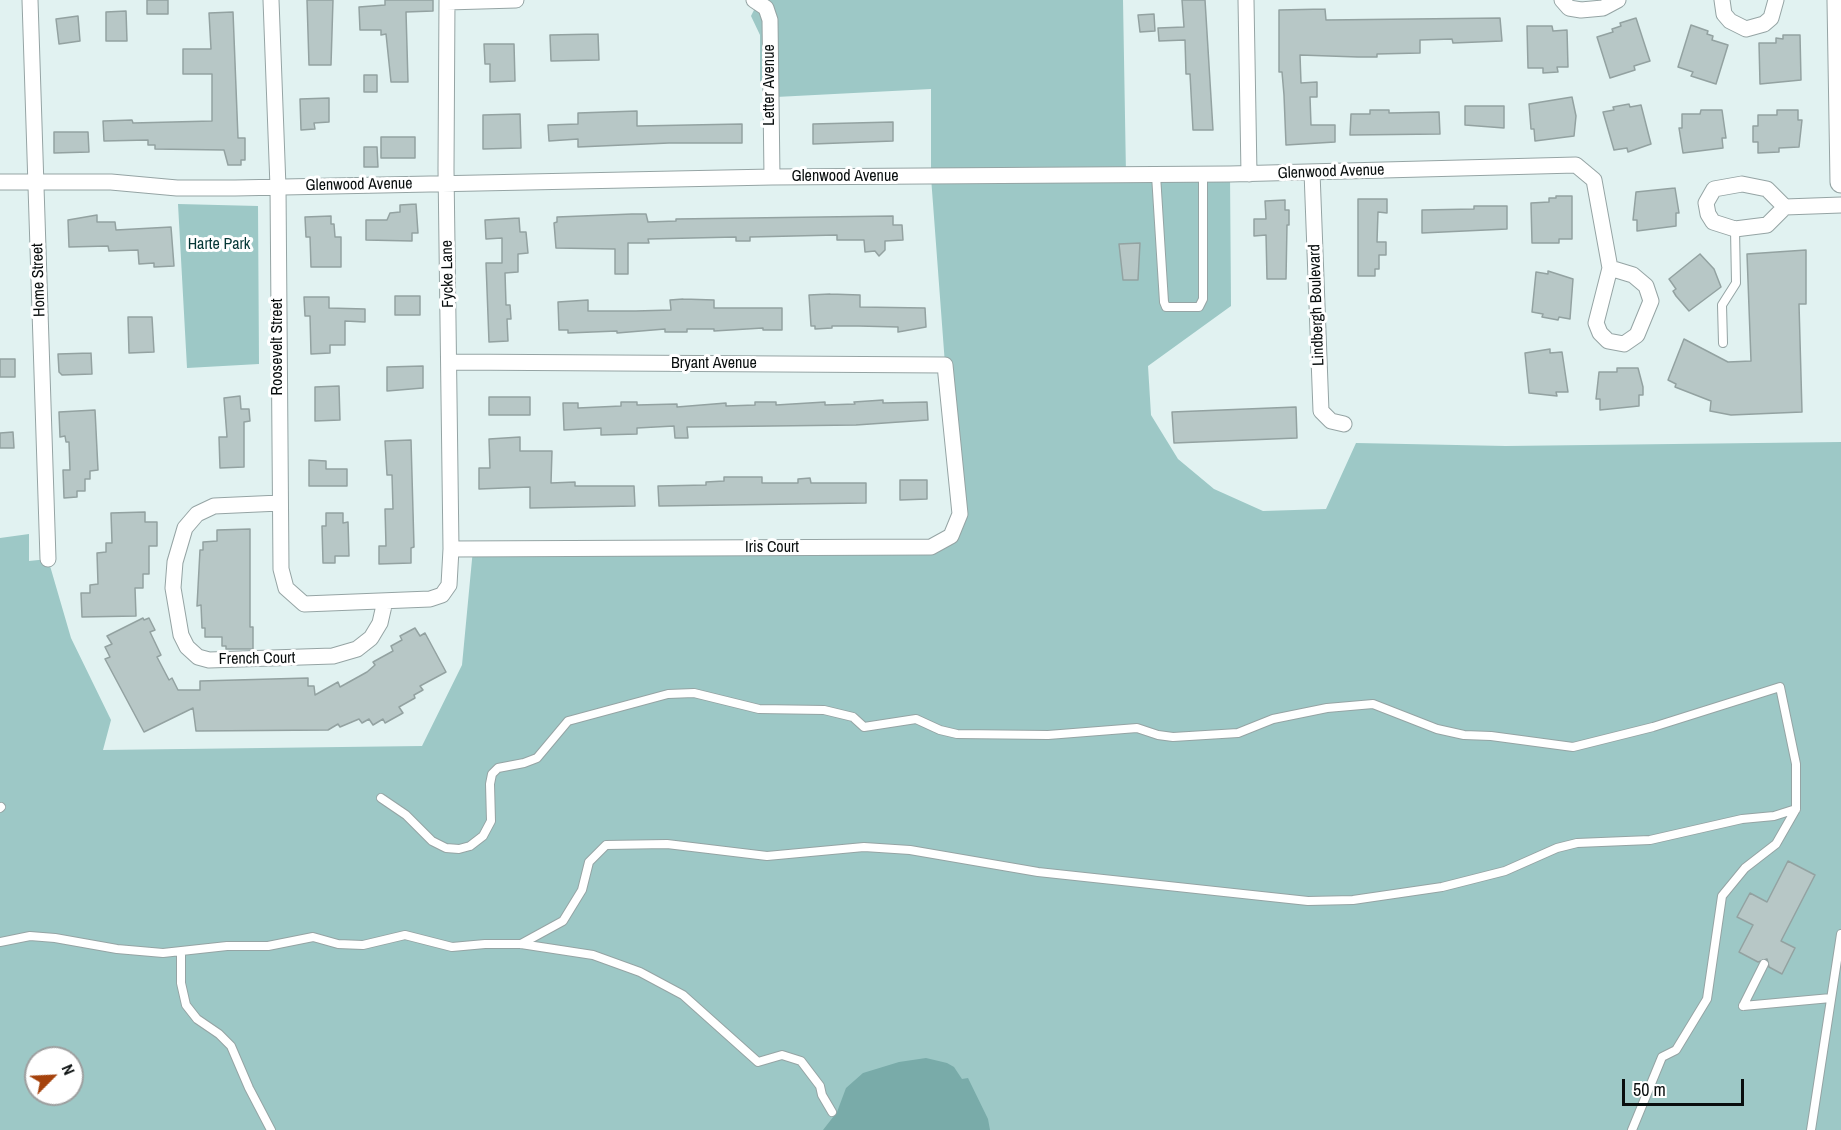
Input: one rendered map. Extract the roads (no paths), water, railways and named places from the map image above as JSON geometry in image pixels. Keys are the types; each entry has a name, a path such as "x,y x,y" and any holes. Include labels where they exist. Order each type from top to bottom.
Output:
{"street":[{"name":"Home Street","path":"30,0 48,559"},
{"name":"Roosevelt Street","path":"271,0 278,187 281,569 284,582 293,597 304,604 386,601"},
{"path":"447,1 516,0"},
{"name":"Letter Avenue","path":"754,0 766,8 770,20 772,177"},
{"path":"1245,0 1249,174"},
{"path":"1562,0 1569,8 1581,10 1603,8 1618,0"},
{"path":"1722,0 1724,14 1730,21 1746,29 1764,24 1771,18 1776,0 1781,0"},
{"path":"1838,0 1841,182"},
{"name":"Fycke Lane","path":"447,1 446,183 451,549"},
{"name":"Glenwood Avenue","path":"0,182 111,182 177,188 278,187 772,177 1249,174 1576,165 1594,180 1610,268 1596,323 1600,333 1608,341 1624,344 1637,335 1651,301 1646,286 1633,275 1610,268"},
{"name":"Lindbergh Boulevard","path":"1312,172 1321,411 1332,421 1344,424"},
{"path":"1785,207 1772,193 1762,187 1742,184 1714,189 1707,198 1708,214 1718,225 1735,229 1767,225 1785,207 1841,205"},
{"name":"Bryant Avenue","path":"449,362 945,365 948,399"},
{"name":"Iris Court","path":"451,549 931,547 951,536 960,514 948,399"},
{"name":"French Court","path":"280,503 214,506 197,514 185,528 175,562 173,588 181,635 198,657 209,660 333,656 357,649 371,638 380,623 386,601"},
{"path":"386,601 429,599 442,595 449,585 451,549"}],"lane":[{"path":"1156,175 1164,302 1166,307 1199,307 1203,299 1203,174"},
{"path":"1723,343 1722,305 1736,283 1735,229"},
{"path":"381,798 406,815 432,841 446,848 459,849 470,846 483,837 491,821 490,784 492,774 498,768 537,758 568,721 668,694 694,693 759,709 824,710 853,717 864,727 916,719 940,730 957,734 1048,735 1137,728 1158,735 1173,736 1238,733 1273,719 1327,708 1373,704 1437,729 1464,735 1491,736 1573,747 1653,727 1780,687 1796,764 1796,809 1776,844 1739,874 1722,896 1707,999 1676,1050 1662,1056 1632,1130"},
{"path":"521,944 563,921 582,890 589,862 606,845 667,844 767,856 864,847 910,850 1038,872 1207,888 1281,900 1353,900 1450,886 1505,871 1557,848 1577,843 1650,840 1742,819 1774,816 1796,809"},
{"path":"1811,1130 1841,934"},
{"path":"0,942 30,936 136,951 181,951 227,946 268,946 313,937 338,944 363,945 405,935 452,947 521,944 593,955 662,982 683,995 758,1062 782,1055 801,1061 820,1086 822,1095 832,1112"},
{"path":"181,951 181,983 186,1005 196,1019 231,1046 249,1088 271,1130"},
{"path":"1764,964 1743,1006 1831,998"}],"park label":[{"name":"Harte Park","path":"219,245"}]}
